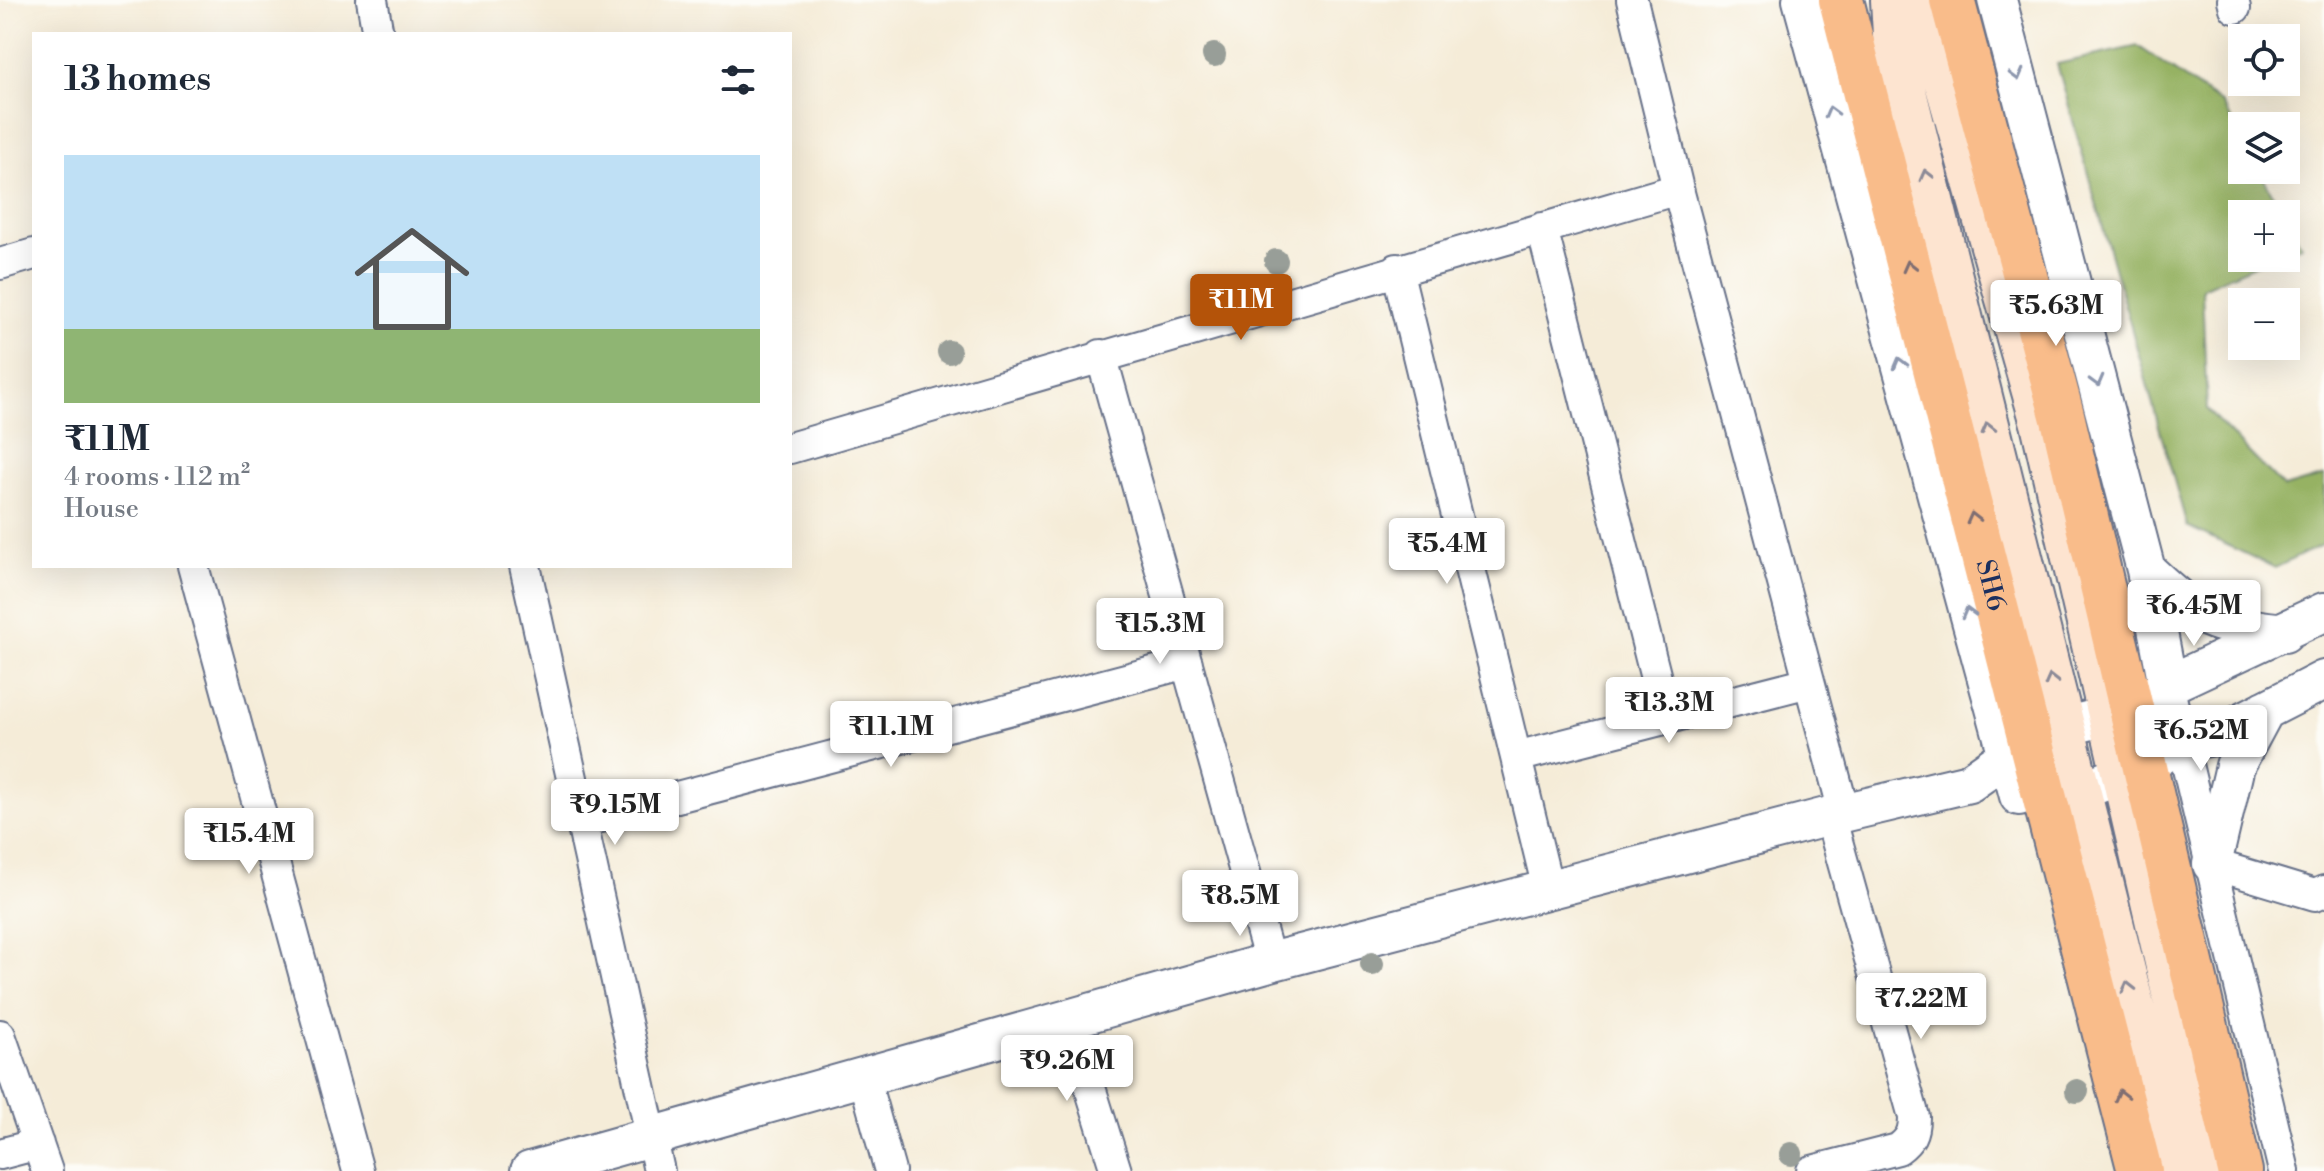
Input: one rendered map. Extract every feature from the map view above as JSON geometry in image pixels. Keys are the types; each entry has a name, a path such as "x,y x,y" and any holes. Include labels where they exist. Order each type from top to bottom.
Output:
{"main road":[{"name":"SH6","path":"1841,0 2048,797 2140,1171"},
{"path":"1892,0 1895,52 2033,741"},
{"path":"1918,0 1930,26 2042,423 2240,1171"},
{"path":"1952,0 2062,415 2120,713"},
{"path":"2134,771 2214,1171"},
{"path":"2048,797 2174,1171"}],"street":[{"path":"372,0 378,32"},
{"path":"1632,0 1678,189 1809,682 1837,814 1914,1117 1914,1129 1909,1141 1898,1149 1868,1164 1812,1171"},
{"path":"1802,0 2033,741"},
{"path":"1997,0 2146,570 2168,685 2284,1171"},
{"path":"792,447 1678,189"},
{"path":"1542,228 1666,718"},
{"path":"0,264 32,255"},
{"path":"1397,269 1548,889"},
{"path":"1101,355 1270,962"},
{"path":"194,568 358,1171"},
{"path":"525,568 655,1155"},
{"path":"2146,570 2200,617 2236,627 2285,633"},
{"path":"530,1171 655,1155 864,1078 1270,962 1837,814 1969,783 2033,741 2120,713 2168,685 2285,633 2324,612"},
{"path":"582,822 1187,663"},
{"path":"1969,783 2048,797 2134,771 2183,741 2215,736 2324,680"},
{"path":"1516,757 1809,682"},
{"path":"2212,864 2235,766 2265,710"},
{"path":"2212,864 2315,895 2324,891"},
{"path":"1069,1020 1116,1171"},
{"path":"0,1035 42,1157 0,1154"},
{"path":"864,1078 890,1171"}],"green space":[{"path":"2138,46 2222,104 2228,114 2228,184 2267,184 2276,200 2228,200 2228,272 2239,272 2202,288 2207,410 2284,488 2324,476 2324,544 2275,568 2187,526 2057,64"}]}
